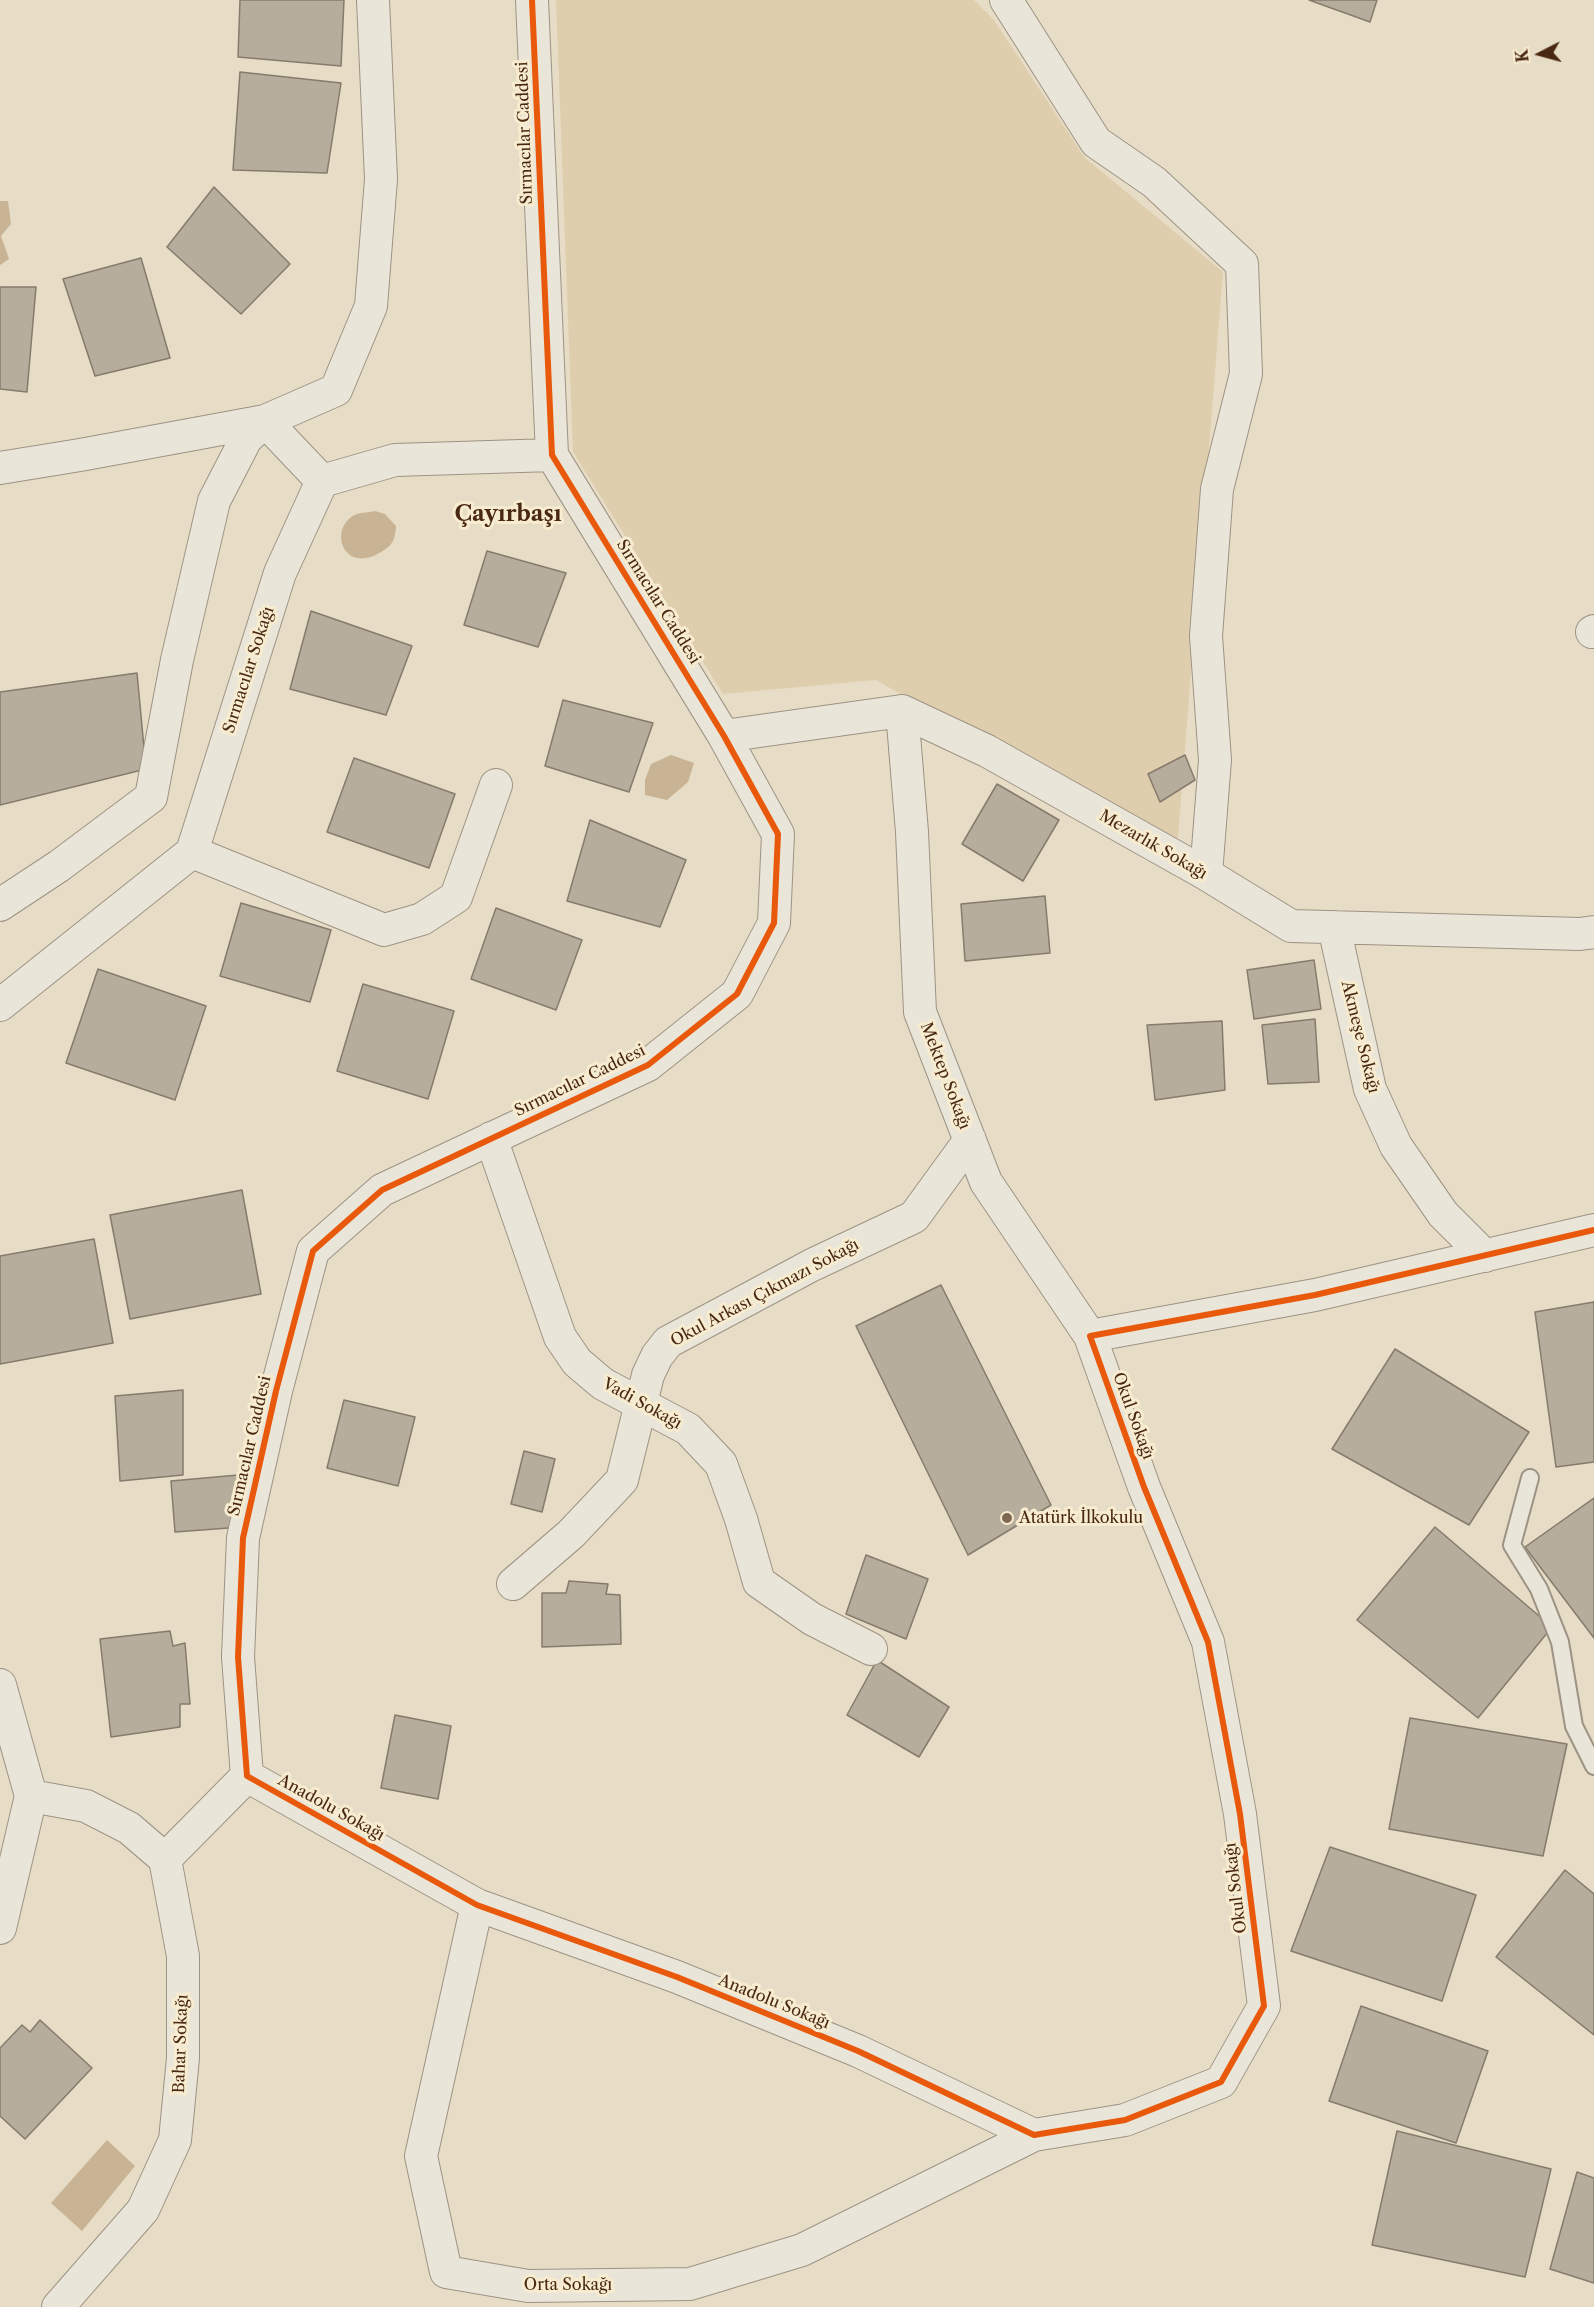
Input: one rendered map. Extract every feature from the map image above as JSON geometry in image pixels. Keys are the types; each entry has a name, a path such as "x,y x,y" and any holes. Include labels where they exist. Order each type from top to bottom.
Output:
{"street":[{"path":"0,468 265,421 336,390 371,306 381,179 373,0"},
{"name":"Sırmacılar Caddesi","path":"247,1776 238,1657 243,1538 276,1391 314,1251 382,1190 648,1065 737,994 774,923 778,834 724,736 552,455 532,0"},
{"path":"1006,0 1096,142 1154,183 1242,264 1246,374 1217,489 1206,636 1215,760 1206,874"},
{"path":"265,421 322,482 395,460 552,455"},
{"path":"0,905 59,866 151,797 177,660 214,501 246,439 265,421"},
{"name":"Sırmacılar Sokağı","path":"192,852 280,573 322,482"},
{"path":"724,736 902,711"},
{"name":"Mezarlık Sokağı","path":"902,711 987,751 1206,874 1291,926 1580,934 1594,932"},
{"name":"Mektep Sokağı","path":"902,711 912,832 920,1012 986,1182 1090,1336"},
{"path":"0,1005 192,852 384,930 422,919 456,897 496,785"},
{"name":"Akmeşe Sokağı","path":"1334,927 1370,1089 1396,1146 1443,1214 1485,1256"},
{"name":"Vadi Sokağı","path":"491,1138 560,1337 578,1362 603,1384 688,1429 721,1464 741,1519 759,1582 812,1618 871,1649"},
{"name":"Okul Arkası Çıkmazı Sokağı","path":"513,1584 571,1534 622,1480 648,1375 657,1356 668,1342 812,1265 914,1217 970,1140"},
{"path":"1090,1336 1315,1295 1594,1230"},
{"name":"Okul Sokağı","path":"1034,2135 1125,2120 1221,2082 1264,2006 1240,1814 1208,1642 1144,1487 1090,1336"},
{"path":"0,1685 31,1796 0,1928"},
{"path":"31,1796 86,1806 129,1828 165,1859 247,1776"},
{"name":"Anadolu Sokağı","path":"247,1776 477,1905 677,1977 858,2051 1034,2135"},
{"name":"Bahar Sokağı","path":"58,2307 143,2210 175,2140 183,2058 183,1956 165,1859"},
{"name":"Orta Sokağı","path":"477,1905 421,2156 446,2272 528,2286 690,2284 802,2250 1034,2135"}],"lane":[{"path":"1530,1478 1512,1545 1539,1589 1560,1642 1574,1726 1594,1766"}],"shaded area":[{"path":"556,0 974,0 994,20 1084,157 1223,272 1177,849 876,680 723,694 573,452"},
{"path":"0,201 8,201 11,224 1,236 9,259 0,265"},
{"path":"375,511 385,514 396,526 391,544 368,558 357,558 348,554 341,538 348,520 357,514"},
{"path":"671,755 694,763 688,782 667,800 645,795 645,780 651,764"},
{"path":"107,2140 135,2166 82,2231 51,2203"}],"building":[{"path":"240,0 344,0 341,66 238,57"},
{"path":"1309,0 1377,0 1370,22"},
{"path":"240,72 341,83 327,173 233,170"},
{"path":"214,187 290,264 241,314 167,247"},
{"path":"141,258 170,358 95,376 63,279"},
{"path":"0,287 36,287 27,392 0,389"},
{"path":"487,551 566,573 538,647 464,625"},
{"path":"311,611 412,646 386,715 290,689"},
{"path":"137,673 146,769 0,805 0,692"},
{"path":"563,700 653,723 629,792 545,766"},
{"path":"1185,755 1195,780 1160,802 1148,774"},
{"path":"354,758 455,794 429,868 327,832"},
{"path":"997,784 1059,820 1023,881 962,844"},
{"path":"590,820 686,860 660,927 567,901"},
{"path":"1045,896 1050,953 965,961 961,904"},
{"path":"241,903 331,930 310,1002 220,976"},
{"path":"496,908 582,940 556,1010 471,979"},
{"path":"1314,960 1321,1009 1254,1019 1247,970"},
{"path":"98,969 206,1006 175,1100 66,1063"},
{"path":"363,984 454,1011 428,1099 337,1071"},
{"path":"1315,1019 1319,1082 1268,1084 1262,1025"},
{"path":"1222,1021 1225,1090 1155,1100 1147,1025"},
{"path":"242,1190 261,1294 130,1319 110,1215"},
{"path":"94,1239 113,1343 0,1364 0,1256"},
{"path":"941,1285 1051,1505 968,1555 856,1326"},
{"path":"1594,1302 1594,1462 1556,1467 1535,1312"},
{"path":"1395,1349 1529,1432 1469,1525 1332,1449"},
{"path":"183,1390 183,1475 120,1481 115,1396"},
{"path":"344,1400 415,1417 398,1486 327,1468"},
{"path":"524,1451 555,1459 542,1512 511,1504"},
{"path":"238,1475 242,1527 175,1532 171,1481"},
{"path":"1594,1498 1594,1638 1525,1547"},
{"path":"1435,1527 1552,1627 1478,1718 1357,1620"},
{"path":"866,1555 928,1579 906,1639 846,1614"},
{"path":"569,1581 608,1584 606,1594 620,1595 621,1644 542,1647 542,1593 566,1593"},
{"path":"170,1631 173,1646 185,1643 190,1704 180,1704 180,1727 111,1737 100,1639"},
{"path":"877,1660 949,1707 919,1757 847,1715"},
{"path":"395,1715 451,1726 438,1799 381,1788"},
{"path":"1410,1718 1567,1744 1543,1856 1389,1829"},
{"path":"1330,1847 1476,1895 1442,2001 1291,1951"},
{"path":"1565,1870 1594,1894 1594,2035 1496,1957"},
{"path":"1361,2006 1488,2051 1456,2143 1329,2101"},
{"path":"40,2020 92,2068 25,2139 0,2116 0,2048 22,2025 30,2032"},
{"path":"1397,2131 1551,2169 1525,2277 1372,2245"},
{"path":"1577,2172 1594,2178 1594,2283 1550,2269"}],"cycle path":[{"path":"532,0 552,455 724,736 778,834 774,923 737,994 648,1065 382,1190 313,1251 276,1391 243,1538 238,1657 247,1776 477,1905 677,1977 858,2051 1034,2135 1125,2120 1221,2082 1264,2006 1240,1814 1208,1642 1144,1487 1090,1336 1315,1295 1594,1230"}],"place":[{"name":"Atatürk İlkokulu","path":"1007,1518"}],"district":[{"name":"Çayırbaşı","path":"508,515"}]}
